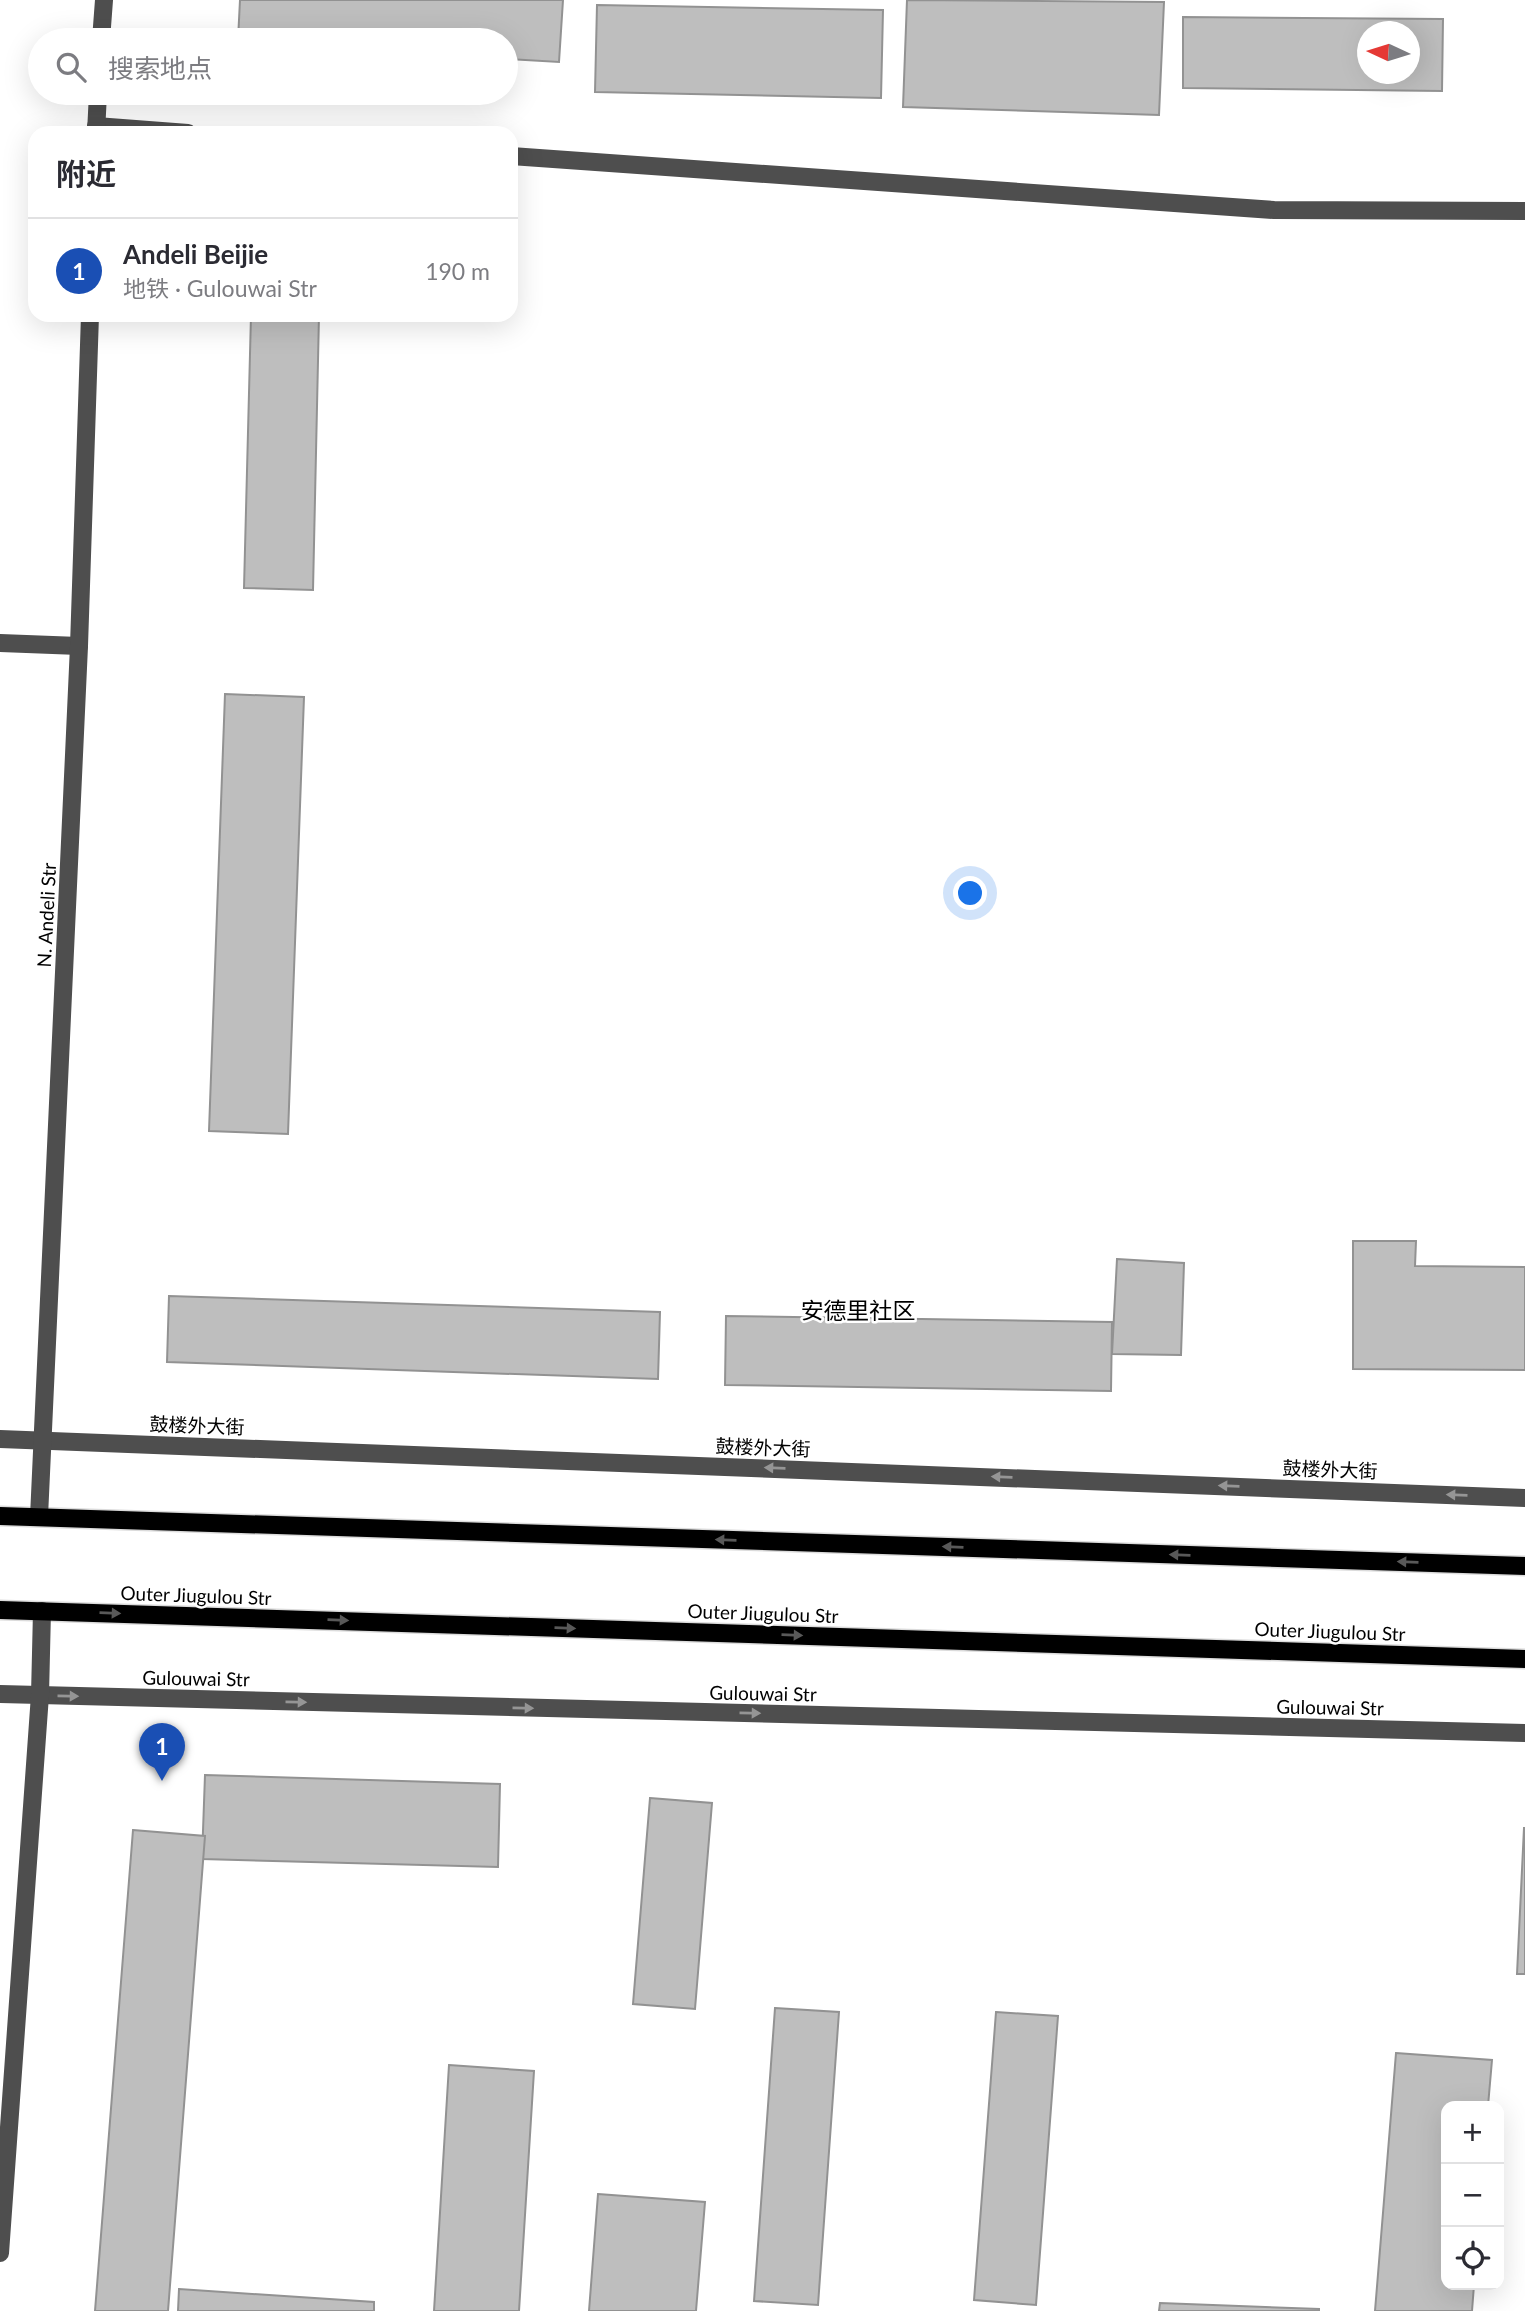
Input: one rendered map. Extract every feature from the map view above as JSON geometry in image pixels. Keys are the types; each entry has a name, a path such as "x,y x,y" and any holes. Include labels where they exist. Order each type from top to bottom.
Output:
{"main road":[{"path":"0,1516 1525,1566"},
{"name":"Outer Jiugulou Str","path":"0,1610 1525,1659"}],"street":[{"path":"102,28 104,0"},
{"path":"96,126 97,105"},
{"path":"518,156 1274,210 1525,211"},
{"name":"N. Andeli Str","path":"39,1517 79,646 90,322"},
{"path":"0,643 79,646"},
{"name":"鼓楼外大街","path":"0,1438 1525,1497"},
{"path":"0,2253 40,1695 42,1611"},
{"name":"Gulouwai Str","path":"0,1694 1525,1733"}],"building":[{"path":"240,0 563,0 559,62 518,60 518,28 239,28"},
{"path":"907,0 1164,2 1159,115 903,107"},
{"path":"597,5 883,10 881,98 595,92"},
{"path":"1183,17 1443,19 1442,91 1183,88"},
{"path":"251,322 319,322 313,590 244,588"},
{"path":"225,694 304,697 288,1134 209,1131"},
{"path":"1353,1241 1416,1241 1415,1266 1525,1267 1525,1370 1353,1369"},
{"path":"1117,1259 1184,1263 1181,1355 1112,1354"},
{"path":"169,1296 660,1312 658,1379 167,1362"},
{"path":"726,1316 1112,1322 1111,1391 725,1385"},
{"path":"205,1775 500,1784 498,1867 202,1859"},
{"path":"650,1798 712,1803 695,2009 633,2004"},
{"path":"1524,1828 1525,1974 1517,1974"},
{"path":"133,1830 205,1836 168,2311 95,2311"},
{"path":"775,2008 839,2012 818,2305 754,2301"},
{"path":"996,2012 1058,2016 1036,2305 974,2300"},
{"path":"1396,2053 1492,2060 1488,2101 1441,2101 1441,2290 1474,2290 1472,2311 1375,2311"},
{"path":"449,2065 534,2071 519,2311 434,2311"},
{"path":"598,2194 705,2202 696,2311 589,2311"},
{"path":"179,2289 374,2302 374,2311 178,2311"},
{"path":"1160,2303 1319,2309 1319,2311 1159,2311"}],"place":[{"name":"Andeli Beijie","path":"162,1781"}],"district":[{"name":"安德里社区","path":"858,1310"}]}
